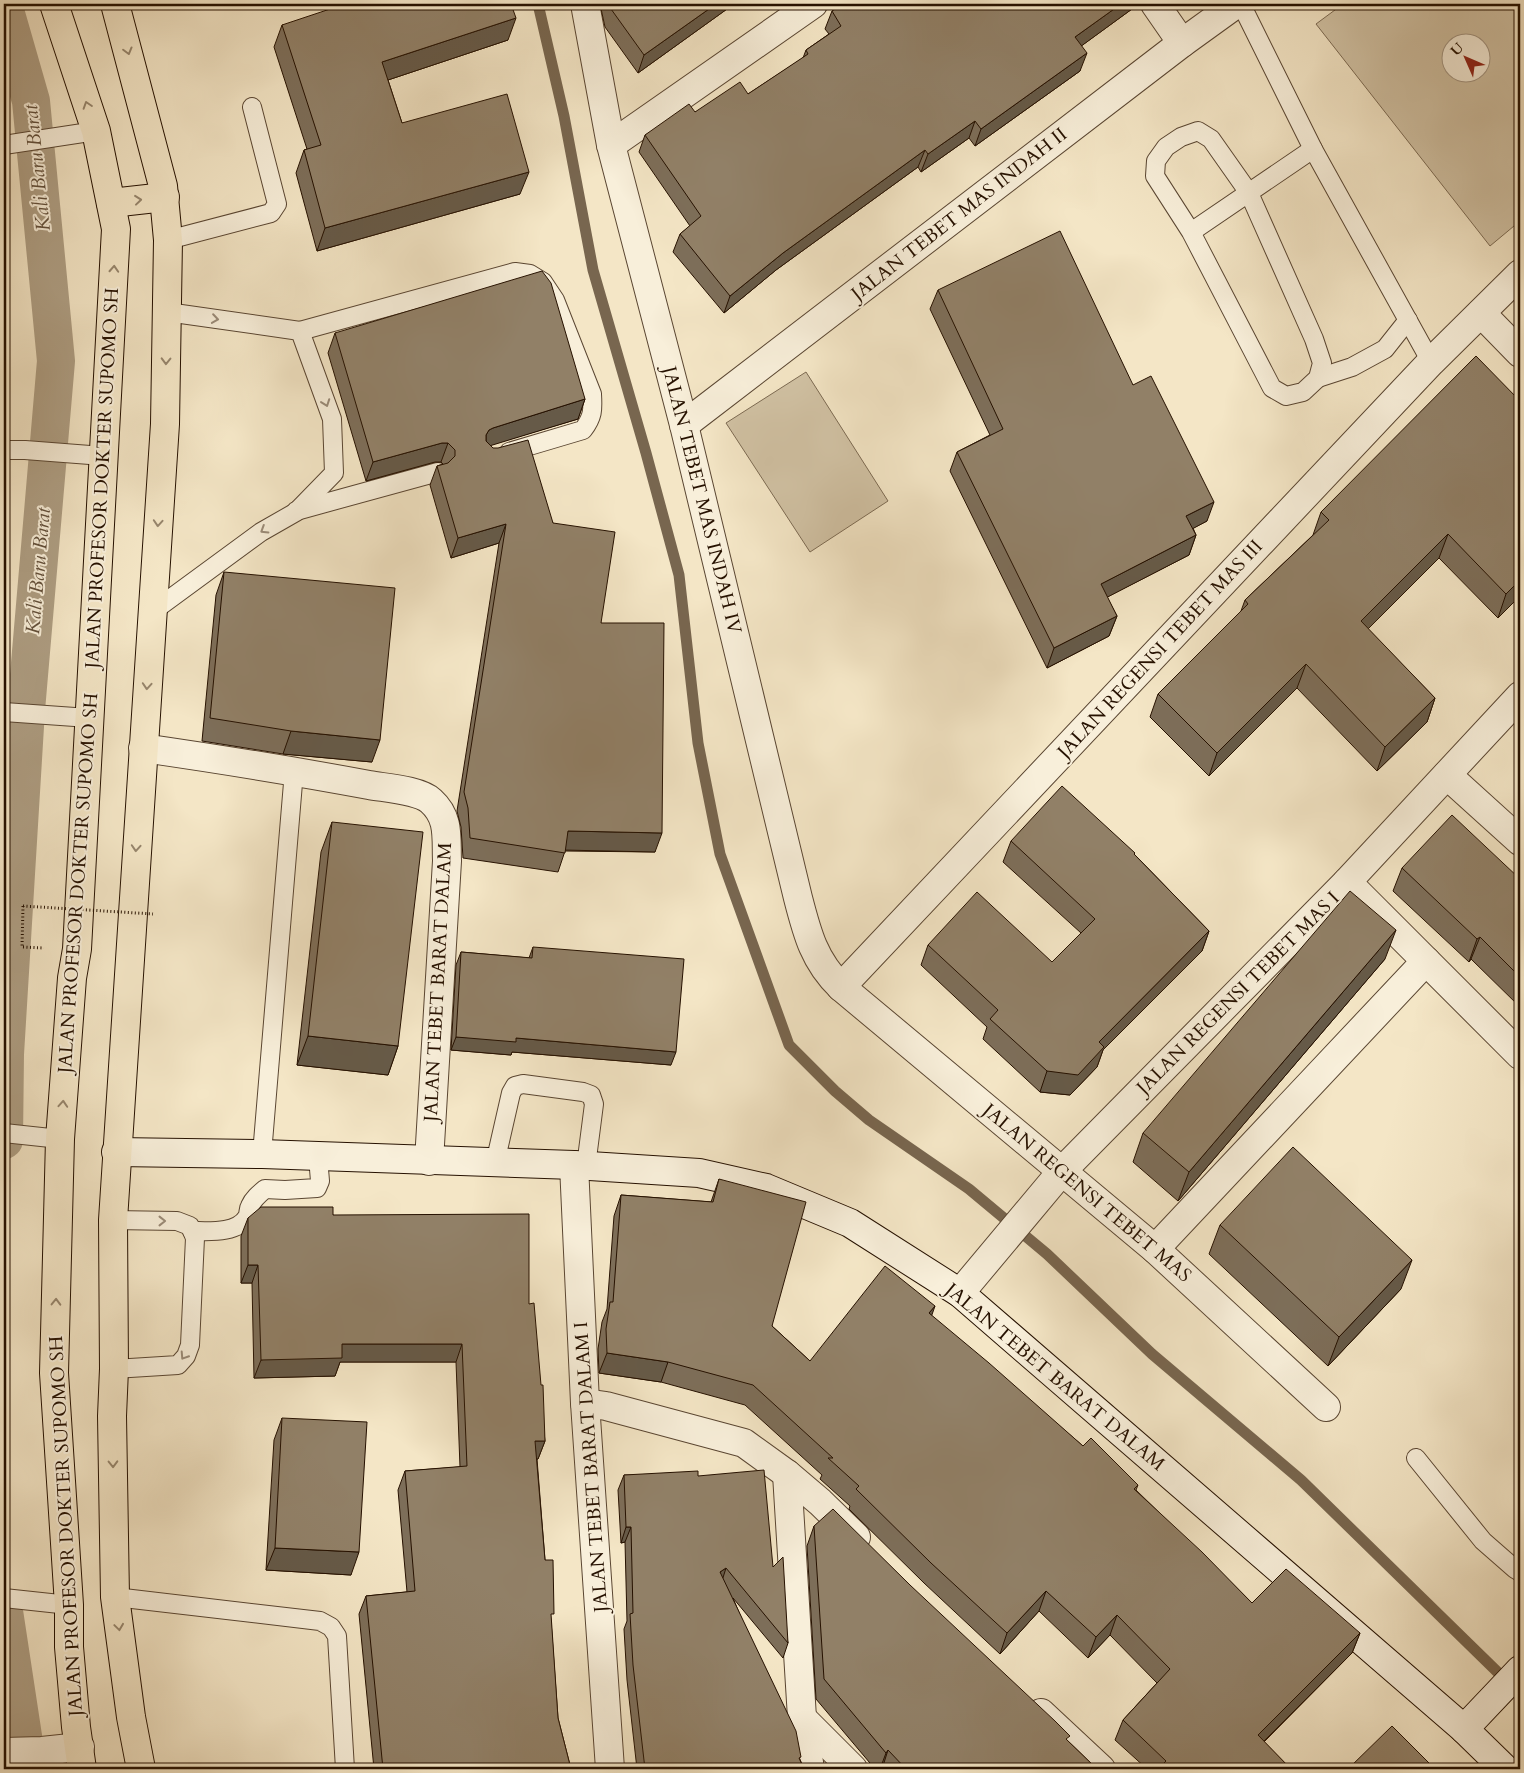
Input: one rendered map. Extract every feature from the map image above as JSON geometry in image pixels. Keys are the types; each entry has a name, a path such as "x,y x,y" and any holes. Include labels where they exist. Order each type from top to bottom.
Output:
{"main road":[{"name":"JALAN PROFESOR DOKTER SUPOMO SH","path":"54,4 96,131 116,229 93,456 89,718 77,949 72,978 60,1139 54,1373 69,1647 76,1727 81,1758"},
{"path":"115,4 163,186 168,240 165,424 113,1220 114,1369 112,1416 115,1597 131,1717 141,1769"},
{"path":"111,203 165,197"}],"street":[{"name":"JALAN TEBET MAS INDAH IV","path":"586,4 612,145 684,426 807,934 817,958 841,987"},
{"path":"612,145 812,4"},
{"path":"1155,4 1182,43"},
{"name":"JALAN TEBET MAS INDAH II","path":"684,426 1182,43 1236,4"},
{"name":"JALAN REGENSI TEBET MAS III","path":"841,987 1431,362 1520,274"},
{"path":"1481,313 1520,353"},
{"name":"JALAN REGENSI TEBET MAS I","path":"966,1285 1062,1171 1347,882 1520,696"},
{"name":"JALAN TEBET BARAT DALAM","path":"143,748 294,770 422,795 435,805 445,820 447,861 430,1161"},
{"path":"1447,775 1520,841"},
{"path":"1347,882 1520,1054"},
{"path":"1155,1249 1426,960"},
{"name":"JALAN REGENSI TEBET MAS","path":"841,987 1155,1249 1326,1406"},
{"name":"JALAN TEBET BARAT DALAM","path":"116,1152 262,1154 580,1165 699,1172 766,1188 850,1223 966,1285 1464,1729 1505,1769"},
{"name":"JALAN TEBET BARAT DALAM I","path":"580,1165 585,1403 610,1769"},
{"path":"585,1403 606,1406 744,1443 787,1474 820,1502 871,1553"},
{"path":"787,1474 802,1718 810,1769"},
{"path":"1464,1729 1520,1670"},
{"path":"1022,1695 1101,1769"},
{"path":"802,1718 853,1769"},
{"path":"4,1752 42,1751 81,1758"}],"lane":[{"path":"1241,4 1313,149 1431,362"},
{"path":"168,240 271,213 277,204 252,107"},
{"path":"10,145 96,131"},
{"path":"1318,378 1322,363 1314,339 1249,193 1211,139 1198,131 1181,137 1166,147 1156,161 1155,176 1191,232 1272,388 1286,396 1303,392 1318,378 1352,367 1385,349 1408,320"},
{"path":"1191,232 1313,149"},
{"path":"167,312 300,331 515,272 530,274 543,282 556,300 592,394 593,409 591,420 583,430 489,457"},
{"path":"296,512 334,473 332,419 300,331"},
{"path":"4,450 93,456"},
{"path":"152,612 261,532 296,512 438,472"},
{"path":"4,712 89,718"},
{"path":"262,1154 294,770"},
{"path":"495,1162 511,1093 515,1086 523,1084 583,1092 592,1095 594,1104 580,1165"},
{"path":"4,1133 60,1139"},
{"path":"192,1231 218,1232 238,1226 247,1217 254,1198 265,1189 317,1188 320,1181 318,1157"},
{"path":"113,1220 177,1221 190,1226 195,1238 190,1345 186,1356 178,1365 114,1369"},
{"path":"1416,1458 1483,1541 1520,1572"},
{"path":"115,1597 320,1621 331,1627 337,1636 344,1769"},
{"path":"11,1599 68,1605"}],"path":[{"path":"77,949 22,947 23,906 153,914"}],"shaded area":[{"path":"1343,4 1520,4 1520,221 1490,246 1316,24"},
{"path":"806,372 888,501 810,552 726,423"}],"building":[{"path":"345,4 511,4 516,18 382,62 402,123 507,94 529,172 325,228 304,150 321,145 282,25"},
{"path":"610,4 716,4 644,55 611,9"},
{"path":"843,4 1121,4 1075,37 1087,53 981,129 975,121 928,154 925,150 783,253 730,296 680,234 701,216 645,135 689,104 695,112 740,82 748,94 808,54 806,50 841,26 832,11"},
{"path":"1060,231 1133,385 1151,376 1214,502 1186,516 1196,535 1101,584 1117,616 1054,648 957,452 1003,429 938,290"},
{"path":"542,271 551,283 585,399 493,428 486,435 486,441 493,448 498,448 528,440 553,523 615,532 601,623 664,623 662,833 568,831 565,853 470,838 468,808 464,792 506,524 458,538 437,466 448,463 455,456 455,450 448,443 373,462 335,333"},
{"path":"1476,356 1520,401 1520,580 1506,594 1448,534 1361,621 1435,698 1385,747 1306,664 1217,753 1158,694 1248,604 1245,600 1329,520 1321,512"},
{"path":"224,572 395,588 380,740 291,731 210,718"},
{"path":"1062,786 1135,853 1209,931 1099,1042 1104,1047 1078,1075 1047,1071 990,1019 998,1010 928,945 977,892 1052,962 1095,919 1011,841"},
{"path":"1452,815 1520,879 1520,977 1480,937 1477,939 1402,868"},
{"path":"332,822 423,832 398,1046 308,1036"},
{"path":"1350,891 1396,930 1189,1172 1143,1133"},
{"path":"533,947 684,959 676,1052 516,1038 516,1042 456,1037 461,952 532,958"},
{"path":"1293,1147 1412,1260 1339,1337 1220,1225"},
{"path":"719,1179 806,1202 772,1326 810,1361 885,1266 935,1306 929,1313 1083,1446 1091,1438 1138,1485 1134,1489 1202,1552 1252,1603 1286,1569 1360,1633 1258,1735 1291,1769 1158,1769 1166,1761 1123,1720 1170,1669 1117,1615 1096,1637 1046,1591 1007,1633 931,1563 856,1489 859,1486 828,1458 833,1458 753,1385 668,1362 607,1353 606,1329 610,1302 613,1302 621,1195 713,1202"},
{"path":"261,1207 333,1207 333,1215 529,1214 529,1304 534,1303 541,1385 543,1385 545,1441 535,1441 545,1560 553,1560 554,1614 551,1614 558,1718 571,1769 383,1769 366,1596 415,1591 405,1471 467,1466 462,1344 342,1344 342,1358 261,1360 258,1265 248,1265 248,1218"},
{"path":"282,1418 367,1422 359,1552 275,1548"},
{"path":"764,1470 773,1567 783,1557 788,1643 726,1568 720,1572 796,1731 801,1757 799,1758 804,1769 645,1769 633,1665 630,1614 633,1613 631,1527 626,1527 624,1475 698,1471 698,1476"},
{"path":"833,1509 910,1585 1055,1721 1070,1736 1066,1739 1097,1769 906,1769 888,1750 886,1753 824,1679 814,1526"},
{"path":"1392,1726 1435,1769 1348,1769"}],"waterway":[{"path":"538,4 564,116 593,270 679,575 698,743 720,854 789,1045 835,1091 869,1120 969,1189 1047,1254 1152,1354 1301,1480 1520,1694"},
{"name":"Kali Baru Barat","path":"4,7 31,101 56,361 26,710 5,1054 4,1140"},
{"name":"Kali Baru Barat","path":"4,1611 28,1769"}]}
